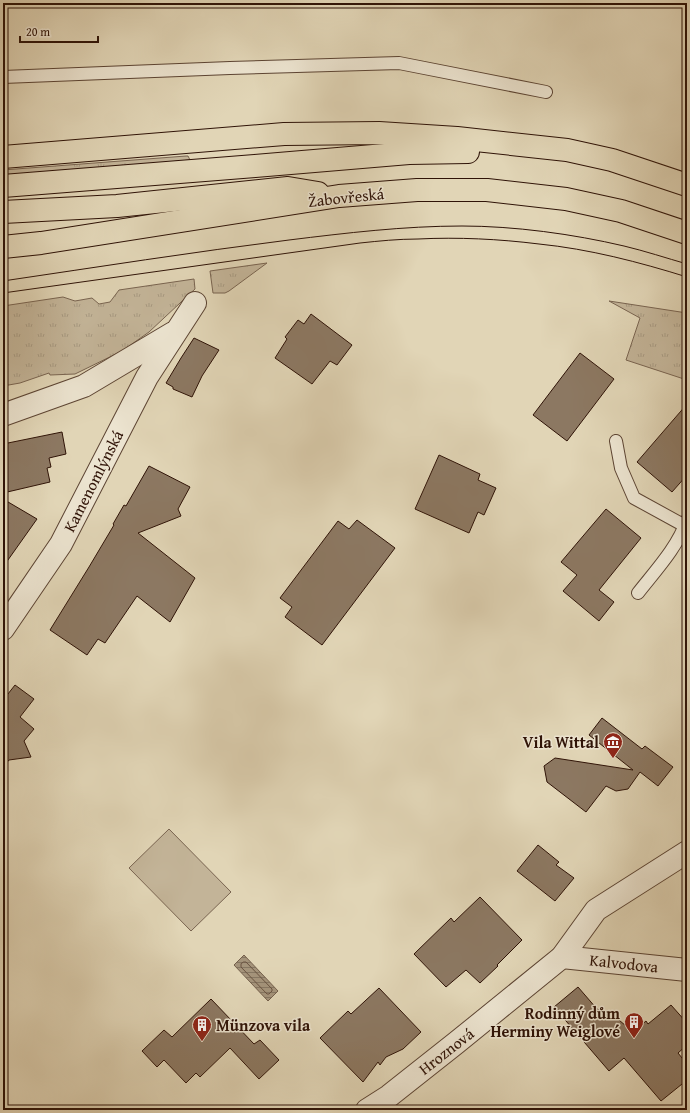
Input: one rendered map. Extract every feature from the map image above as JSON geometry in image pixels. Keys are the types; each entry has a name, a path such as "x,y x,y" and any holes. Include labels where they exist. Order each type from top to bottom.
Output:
{"highway":[{"path":"3,157 284,134 379,133 457,138 567,150 612,160 687,185"},
{"path":"3,186 409,153 567,150"},
{"path":"3,212 117,206 288,188 339,196"},
{"name":"Žabovřeská","path":"3,247 41,243 339,196 417,190 487,190 566,199 621,211 687,234"}],"street":[{"path":"3,415 84,386 178,330 195,303"},
{"name":"Kamenomlýnská","path":"3,629 61,544 147,377 178,330"},
{"name":"Hroznová","path":"367,1110 389,1096 562,957 596,910 687,852"},
{"name":"Kalvodova","path":"562,957 687,970"}],"lane":[{"path":"3,77 399,63 546,92"},
{"path":"616,441 621,468 634,498 686,525 668,554 638,593"}],"green space":[{"path":"188,156 190,160 3,177 3,170"},
{"path":"267,263 229,291 225,293 213,293 210,271"},
{"path":"194,279 195,289 149,332 122,351 75,374 50,375 49,373 20,383 3,386 3,306 63,297 75,301 92,298 99,304 110,302 119,290"},
{"path":"609,301 687,313 687,380 626,360 640,318"},
{"path":"169,829 231,892 191,931 129,868"}],"water":[{"path":"244,955 278,991 268,1001 234,965"}],"building":[{"path":"311,314 352,345 337,365 330,361 312,384 275,358 287,339 285,337 298,320 304,324"},
{"path":"194,338 219,350 202,376 192,397 173,389 173,387 166,383"},
{"path":"580,353 614,379 567,441 533,415"},
{"path":"687,404 687,475 672,492 637,462"},
{"path":"62,432 66,454 49,458 51,467 47,468 50,482 3,493 3,444"},
{"path":"439,455 480,474 478,480 496,488 484,515 478,512 469,533 415,509"},
{"path":"149,466 190,487 178,509 181,516 138,533 195,578 170,622 137,596 105,643 98,639 87,655 50,630 114,525 113,524 124,505 126,506"},
{"path":"3,499 37,519 3,567"},
{"path":"606,509 641,538 599,590 614,602 599,621 563,591 577,575 561,562"},
{"path":"357,520 395,548 322,645 285,617 292,607 280,598 338,521 349,529"},
{"path":"15,685 34,699 20,717 34,729 24,741 31,757 9,760 3,767 3,696 4,699"},
{"path":"602,718 642,749 645,746 673,767 658,786 640,772 628,789 616,791 606,786 586,812 547,782 544,766 555,758 633,770 589,735"},
{"path":"538,845 559,862 556,865 574,878 555,901 517,871"},
{"path":"480,897 522,940 480,983 466,970 446,987 414,954 451,918 454,922"},
{"name":"Rodinný dům Herminy Weiglové","path":"578,987 597,1009 612,1014 633,1032 646,1021 648,1024 671,1005 687,1023 687,1045 678,1053 687,1064 687,1080 661,1101 624,1058 609,1071 554,1007"},
{"path":"379,988 421,1032 403,1049 386,1057 380,1065 378,1062 363,1082 320,1038 348,1011 351,1014"},
{"name":"Münzova vila","path":"211,999 254,1044 260,1040 279,1060 259,1079 230,1048 200,1077 196,1073 186,1083 164,1060 157,1067 142,1051 164,1030 172,1037"}],"tram line":[{"path":"3,281 289,240 375,230 440,226 502,227 564,234 624,246 687,264"},
{"path":"3,293 360,243 433,238 463,238 558,246 614,257 687,277"}],"place":[{"name":"Vila Wittal","path":"613,759"},
{"name":"Rodinný dům Herminy Weiglové","path":"634,1039"},
{"name":"Münzova vila","path":"202,1042"}]}
